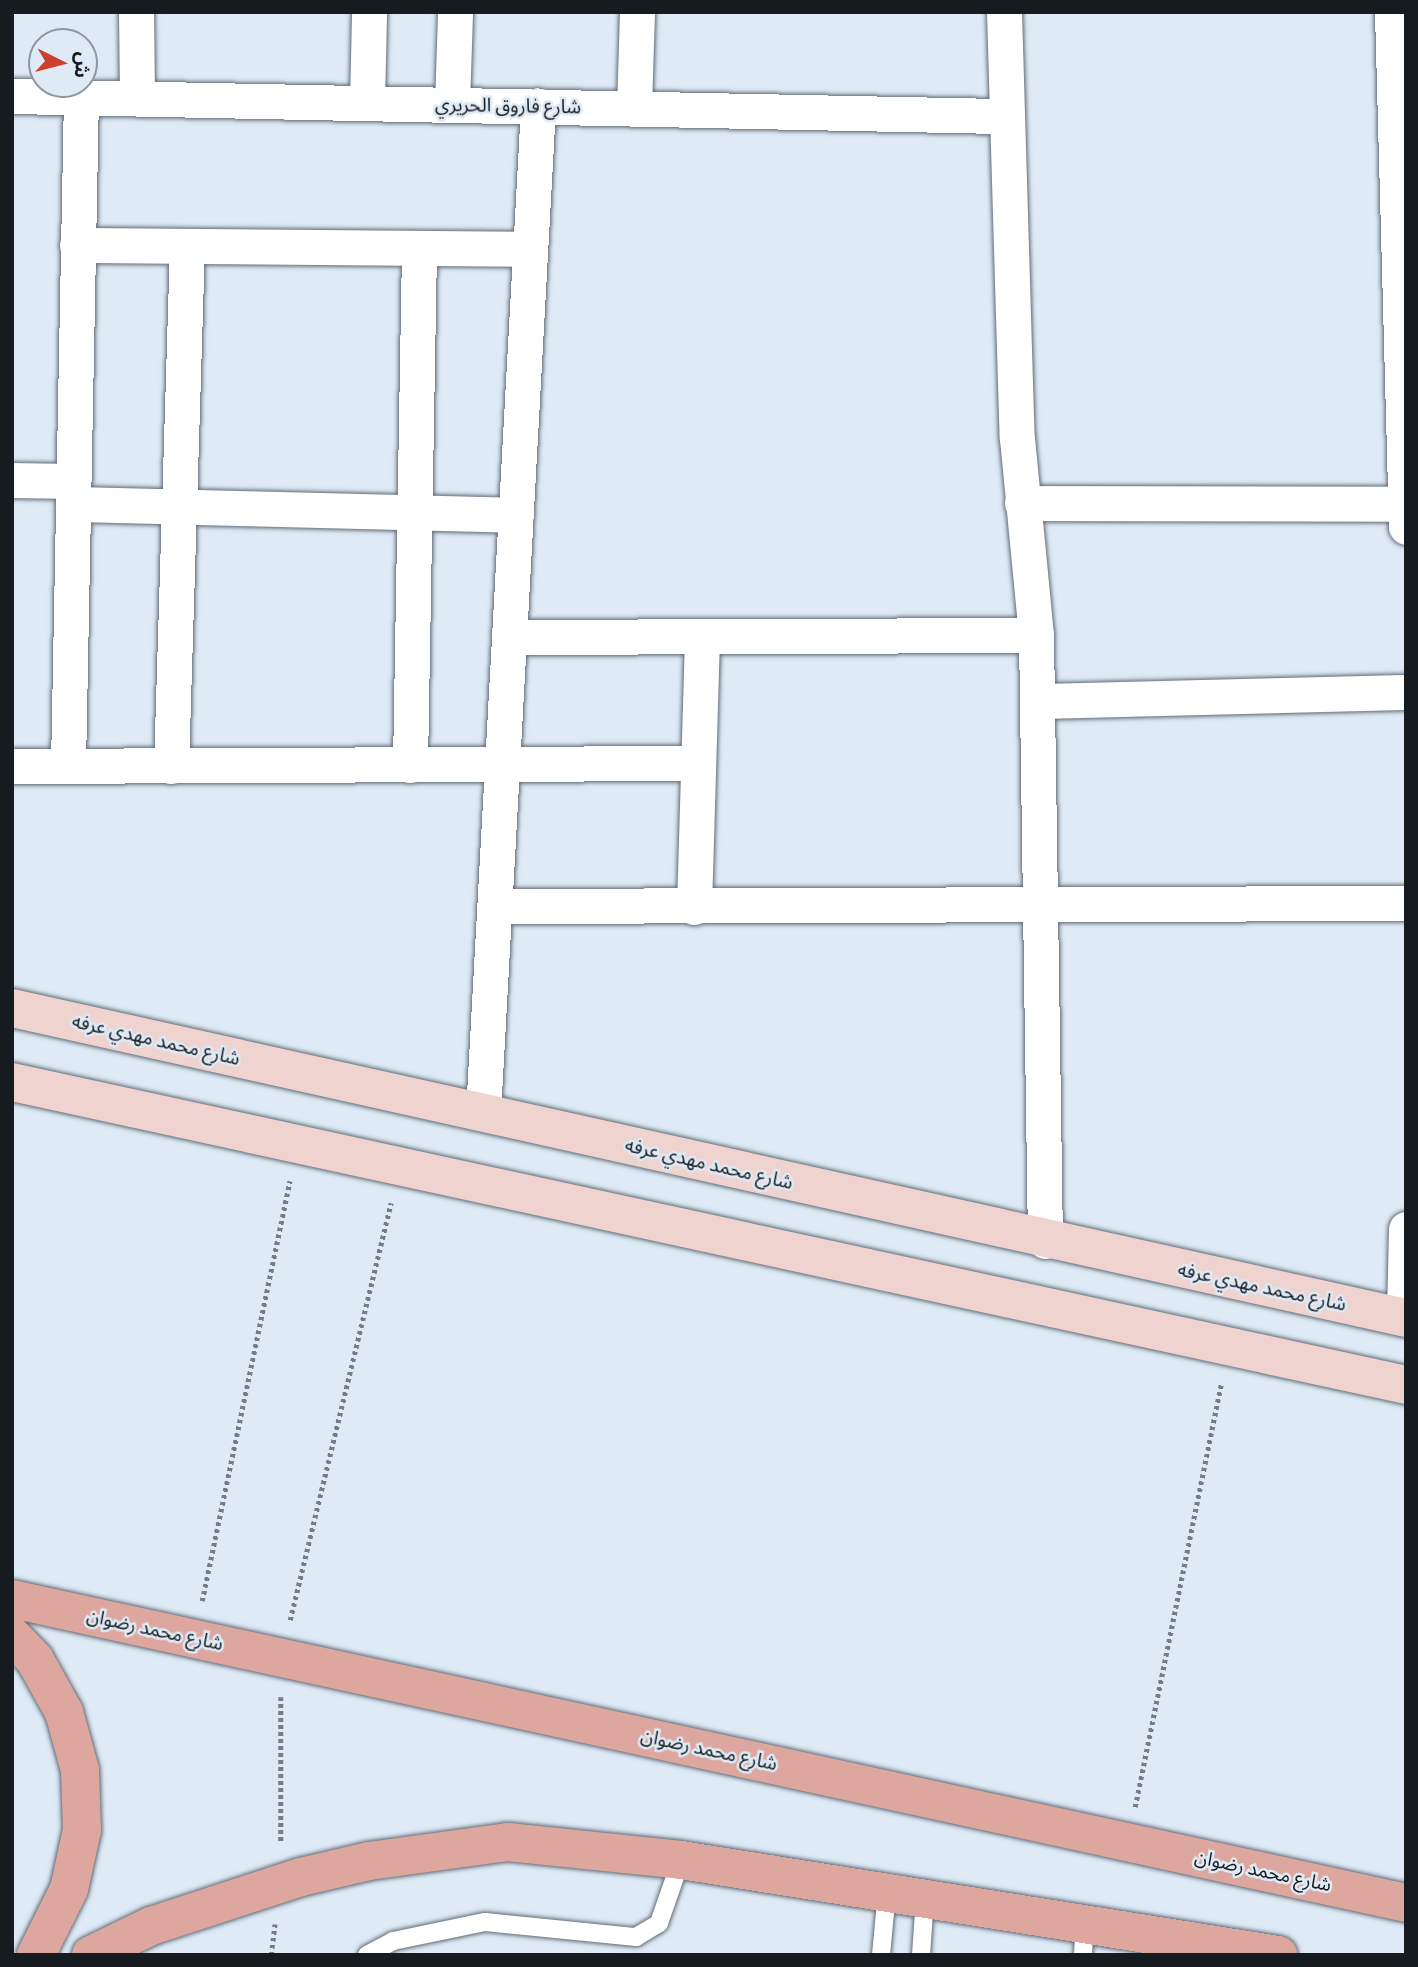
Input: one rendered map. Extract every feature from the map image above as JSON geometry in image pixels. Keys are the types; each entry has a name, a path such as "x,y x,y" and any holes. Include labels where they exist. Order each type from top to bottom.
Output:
{"main road":[{"name":"شارع محمد رضوان","path":"12,1599 1406,1903"},
{"path":"12,1636 35,1660 64,1712 80,1770 82,1830 69,1889 36,1955"},
{"path":"91,1955 151,1926 281,1883 369,1861 508,1842 681,1860 887,1891 1084,1938 1278,1955"}],"street":[{"path":"136,12 137,98"},
{"path":"368,103 369,12"},
{"path":"452,104 455,12"},
{"path":"634,108 637,12"},
{"path":"1004,12 1003,116 1022,503 1036,635 1044,908 1045,1241"},
{"path":"1022,503 1405,515 1400,76 1392,12"},
{"name":"شارع فاروق الحريري","path":"98,97 1003,116"},
{"path":"68,766 81,98"},
{"path":"484,1113 538,106"},
{"path":"78,245 530,249"},
{"path":"171,766 187,246"},
{"path":"410,765 419,248"},
{"path":"12,480 73,493 179,507 516,514"},
{"path":"509,636 1036,635"},
{"path":"694,907 702,637"},
{"path":"1406,684 1406,703"},
{"path":"1038,701 1406,692"},
{"path":"12,766 698,763"},
{"path":"495,906 1044,908 1406,903"},
{"name":"شارع محمد مهدي عرفه","path":"12,1008 1045,1241 1405,1317"},
{"path":"12,1082 1406,1385"},
{"path":"1405,1317 1406,1229"}],"lane":[{"path":"367,1955 427,1932 485,1922 636,1937 659,1923 681,1860"},
{"path":"881,1955 887,1891"},
{"path":"921,1955 925,1898"},
{"path":"393,1955 427,1932"}],"path":[{"path":"194,1638 297,1146"},
{"path":"271,1955 281,1883 281,1657 399,1168"},
{"path":"1128,1842 1229,1346"}]}
